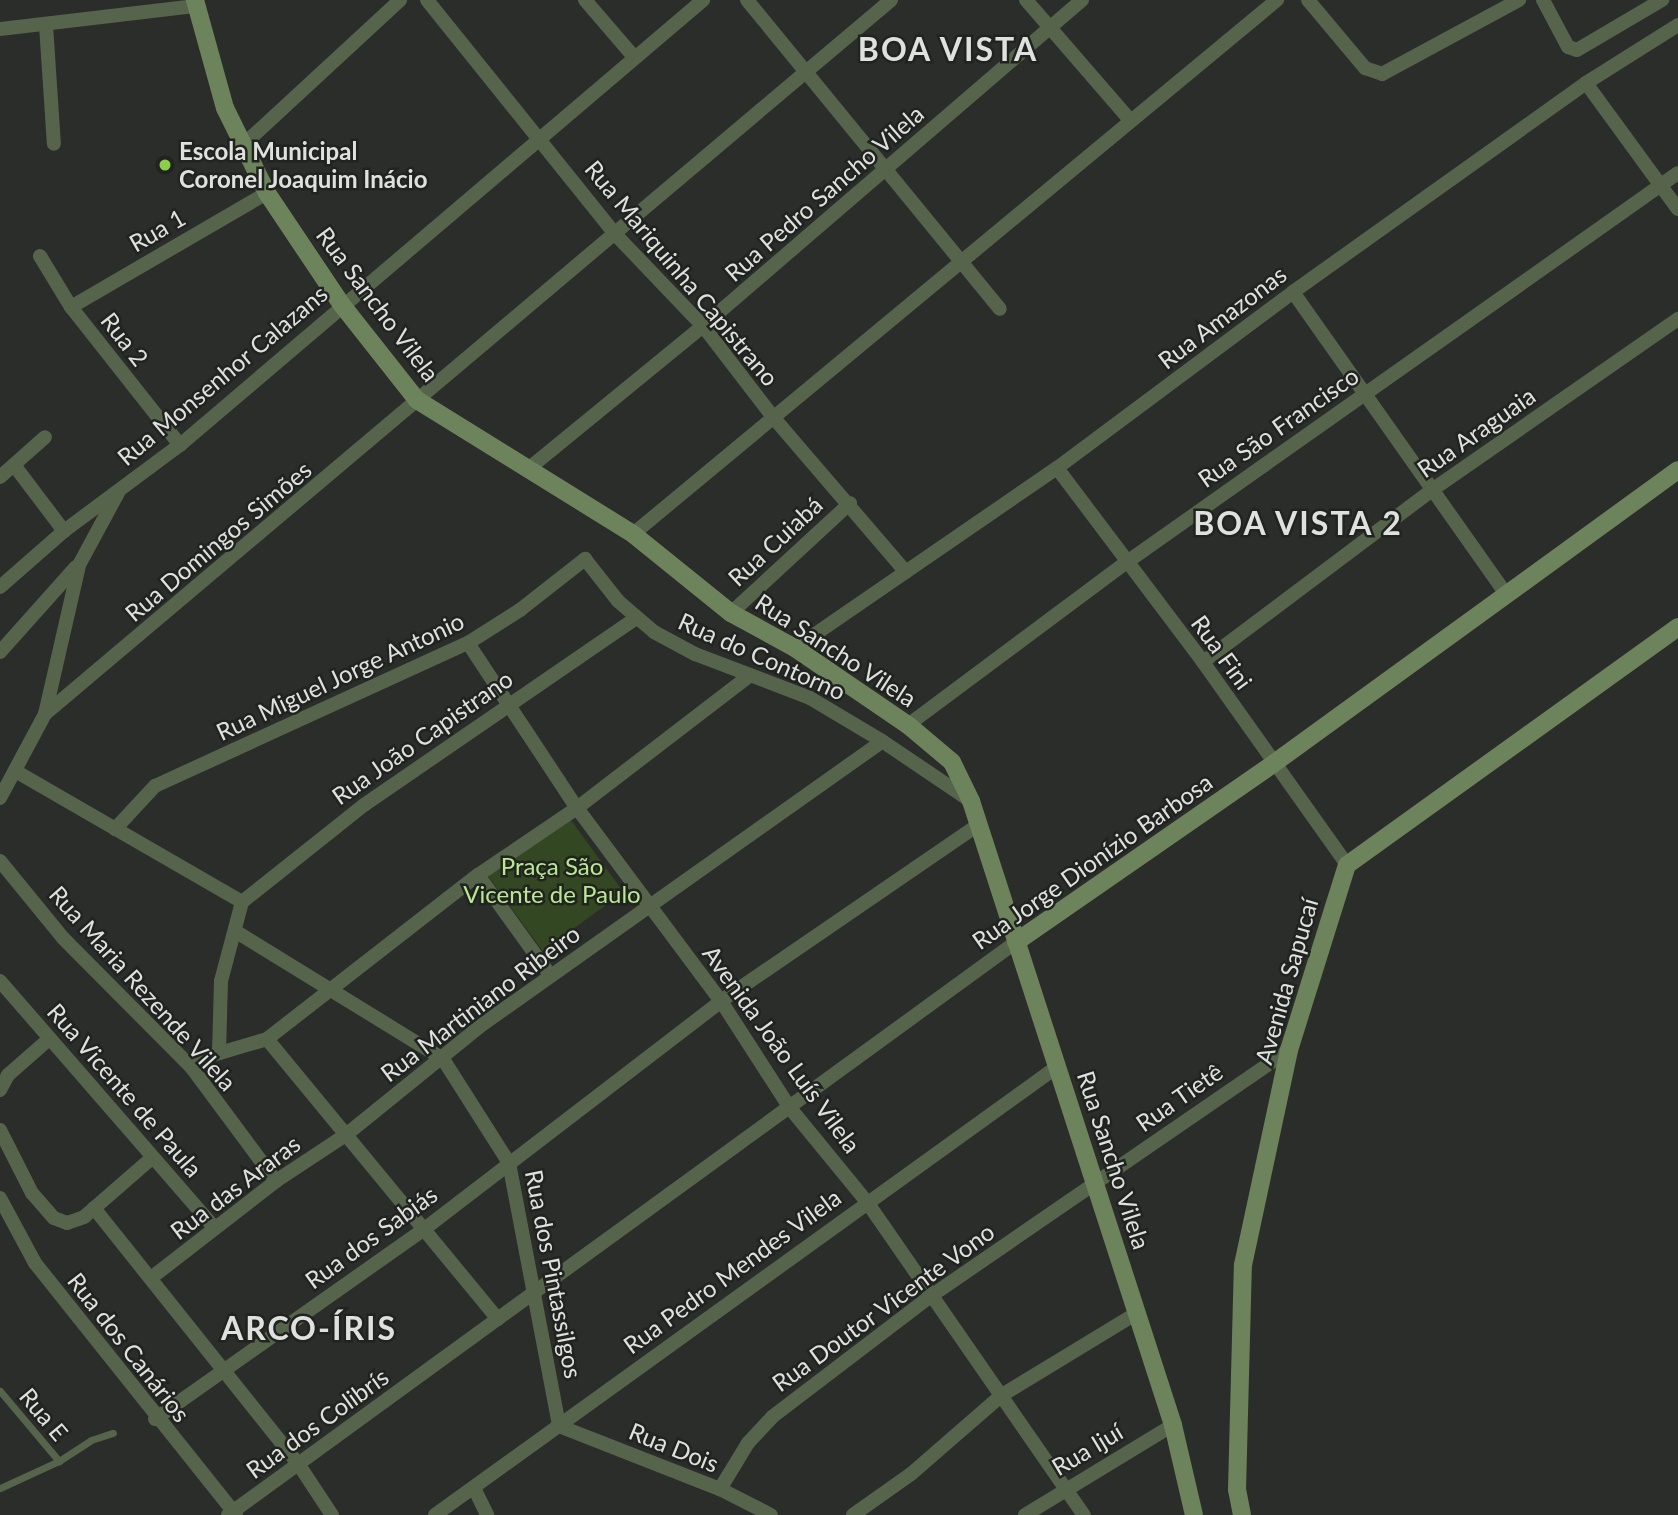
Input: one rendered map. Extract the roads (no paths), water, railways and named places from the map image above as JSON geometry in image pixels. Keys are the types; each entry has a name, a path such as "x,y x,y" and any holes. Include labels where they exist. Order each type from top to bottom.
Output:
{"main road":[{"name":"Rua Sancho Vilela","path":"196,3 225,108 267,193 342,305 417,400 633,534 731,612 795,648 908,725 953,762 971,801 1174,1425 1194,1515"},
{"name":"Rua Jorge Dionízio Barbosa","path":"1016,942 1273,764 1678,470"},
{"path":"1347,865 1678,627"},
{"name":"Avenida Sapucaí","path":"1242,1515 1237,1490 1243,1265 1289,1050 1347,865"}],"street":[{"path":"242,146 400,0"},
{"name":"Rua Mariquinha Capistrano","path":"426,0 539,136 615,234 703,326 773,417 850,503 906,572"},
{"path":"585,0 634,57"},
{"name":"Rua Monsenhor Calazans","path":"0,587 64,531 180,445 539,136 703,0"},
{"path":"747,0 1000,309"},
{"name":"Rua Domingos Simões","path":"45,714 891,0"},
{"path":"1026,0 1129,119"},
{"name":"Rua Pedro Sancho Vilela","path":"527,470 703,326 1082,0"},
{"path":"633,534 963,261 1129,119 1277,0"},
{"path":"1308,0 1365,68 1382,74 1519,0"},
{"path":"1543,0 1568,47 1581,50 1662,0"},
{"path":"0,29 196,3"},
{"name":"Rua Amazonas","path":"795,648 1057,468 1293,292 1586,83 1678,24"},
{"path":"46,25 54,145"},
{"path":"1586,83 1678,208"},
{"name":"Rua São Francisco","path":"908,725 1127,562 1678,173"},
{"name":"Rua 1","path":"71,307 267,193"},
{"name":"Rua 2","path":"40,256 71,307 180,445"},
{"path":"1293,292 1506,594"},
{"name":"Rua Araguaia","path":"1203,662 1432,490 1678,319"},
{"path":"0,477 45,437"},
{"path":"14,465 64,531"},
{"name":"Rua Fini","path":"1057,468 1203,662 1347,865"},
{"path":"0,652 79,565 122,486"},
{"name":"Rua Cuiabá","path":"731,612 850,503"},
{"name":"Rua do Contorno","path":"585,559 635,619 695,654 748,677 810,698 883,741 971,801"},
{"name":"Rua Miguel Jorge Antonio","path":"115,829 156,786 468,643 520,610 585,559"},
{"path":"0,798 17,772 45,714 79,565"},
{"name":"Rua João Capistrano","path":"242,902 363,805 508,703 635,619"},
{"path":"1644,651 1678,638"},
{"name":"Avenida João Luís Vilela","path":"468,643 577,808 721,1001 790,1108 867,1202 1084,1515"},
{"path":"192,1068 219,1053 267,1039 336,989 478,875 577,808 748,677"},
{"name":"Rua Martiniano Ribeiro","path":"347,1134 550,975 883,741"},
{"path":"17,772 242,902 221,981 219,1053"},
{"name":"Rua dos Sabiás","path":"155,1419 423,1230 721,1001 978,825"},
{"name":"Rua Maria Rezende Vilela","path":"0,861 63,937 192,1068 276,1181"},
{"path":"478,875 550,975"},
{"name":"Rua dos Pintassilgos","path":"235,931 336,989 443,1059 509,1163 559,1426"},
{"name":"Rua Jorge Dionízio Barbosa","path":"534,1292 1016,942"},
{"name":"Rua Vicente de Paula","path":"0,981 215,1228"},
{"path":"0,1090 8,1075 50,1039"},
{"path":"267,1039 498,1319"},
{"name":"Rua Tietê","path":"1095,1183 1289,1050"},
{"name":"Rua Pedro Mendes Vilela","path":"435,1515 475,1490 867,1202 1058,1066"},
{"path":"0,1130 32,1194 54,1218 76,1223 153,1157"},
{"name":"Rua das Araras","path":"151,1278 276,1181 347,1134"},
{"name":"Rua Doutor Vicente Vono","path":"720,1489 748,1443 772,1417 931,1296 1095,1183"},
{"name":"Rua dos Canários","path":"0,1198 36,1263 155,1419 232,1514"},
{"path":"94,1209 299,1465 332,1515"},
{"name":"Rua dos Colibrís","path":"232,1514 534,1292"},
{"path":"853,1515 911,1474 1002,1395 1137,1313"},
{"name":"Rua Ijuí","path":"1025,1515 1065,1487 1174,1425"},
{"name":"Rua Dois","path":"559,1426 720,1489 771,1515"},
{"path":"475,1490 487,1515"}],"lane":[{"name":"Rua E","path":"0,1391 59,1461"},
{"path":"0,1488 59,1461 91,1440 113,1433"}],"place":[{"name":"Escola Municipal Coronel Joaquim Inácio","path":"165,165"}],"district":[{"name":"BOA VISTA","path":"948,49"},
{"name":"BOA VISTA 2","path":"1298,523"},
{"name":"ARCO-ÍRIS","path":"309,1328"}],"park label":[{"name":"Praça São Vicente de Paulo","path":"552,880"}]}
